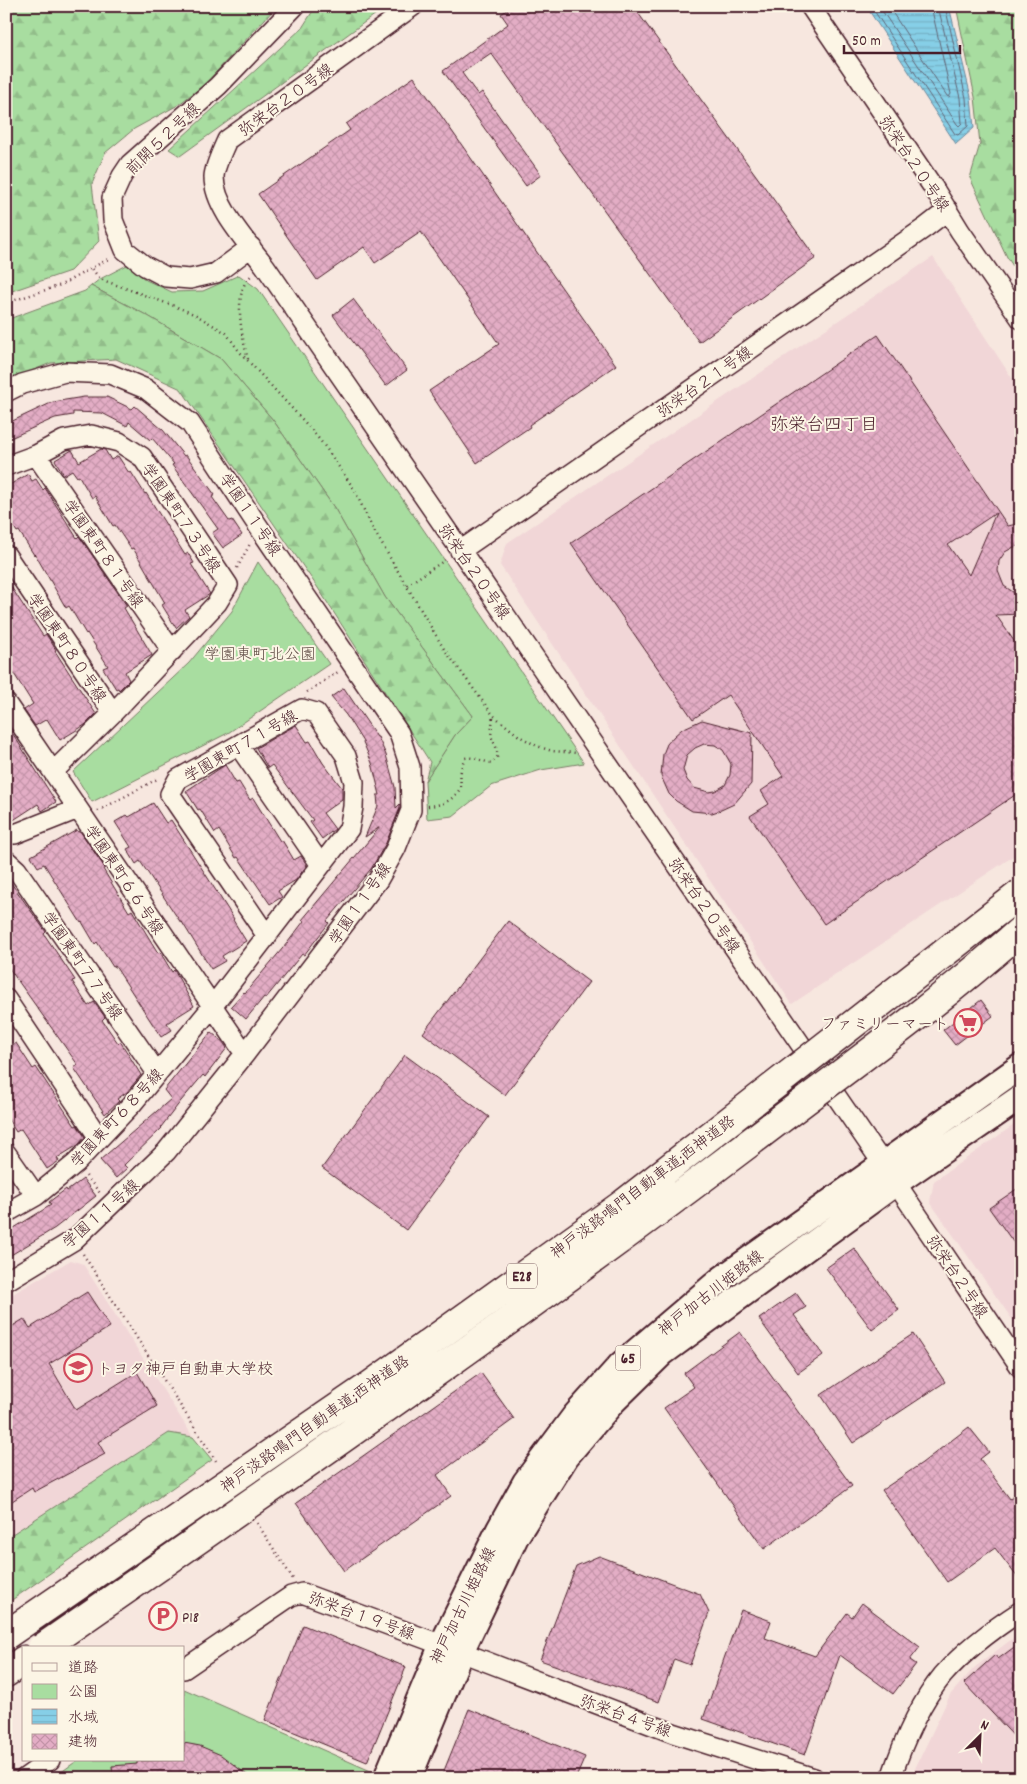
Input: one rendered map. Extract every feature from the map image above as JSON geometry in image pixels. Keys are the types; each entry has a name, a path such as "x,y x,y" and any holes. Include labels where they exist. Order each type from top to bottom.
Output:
{"highway":[{"name":"神戸淡路鳴門自動車道;西神道路","path":"6,1635 372,1384 623,1204 1021,893"},
{"name":"神戸淡路鳴門自動車道;西神道路","path":"45,1646 386,1409 624,1238 921,1012 1018,934"},
{"path":"6,1672 22,1661"}],"main road":[{"name":"神戸加古川姫路線","path":"409,1778 452,1648 499,1529 525,1482 575,1415 620,1364 721,1279 1021,1066"},
{"name":"神戸加古川姫路線","path":"386,1778 452,1648 516,1537 566,1457 614,1402 663,1354 896,1183 1021,1097"}],"street":[{"name":"前開５２号線","path":"251,247 216,273 190,279 166,277 145,266 125,250 113,220 112,198 130,164 218,86 295,6"},
{"name":"弥栄台２０号線","path":"413,6 227,140 213,175 218,198 232,222 265,266 896,1183"},
{"name":"弥栄台２０号線","path":"810,6 1021,319"},
{"name":"弥栄台２１号線","path":"460,551 918,233 948,210"},
{"name":"学園１１号線","path":"6,392 22,384 65,372 110,374 146,389 190,423 258,527 399,732 410,767 411,810 396,848 378,880 245,1054 166,1152 74,1240 6,1281"},
{"name":"学園東町７３号線","path":"6,466 36,455 64,440 91,435 119,442 142,457 228,585 217,603 113,713 53,772"},
{"name":"学園東町８１号線","path":"36,455 172,651"},
{"name":"学園東町８０号線","path":"6,555 113,713"},
{"name":"学園東町６６号線","path":"6,703 245,1054"},
{"name":"学園東町７１号線","path":"212,1007 267,936 349,829 353,807 354,782 346,756 316,713 302,709 178,779 170,794 267,936"},
{"path":"238,745 321,865"},
{"path":"6,834 14,834 81,813"},
{"name":"学園東町７７号線","path":"6,860 18,870 157,1074"},
{"path":"6,998 99,1138"},
{"name":"学園東町６８号線","path":"6,1213 36,1196 76,1163 132,1104 212,1007"},
{"path":"6,1152 36,1196"},
{"name":"弥栄台２号線","path":"896,1183 1021,1368"},
{"name":"弥栄台１９号線","path":"185,1668 291,1596 302,1593 452,1648"},
{"path":"891,1778 919,1710 943,1675 973,1646 1021,1611"},
{"name":"弥栄台４号線","path":"452,1648 673,1733 814,1778"},
{"path":"25,1778 47,1762"}],"path":[{"path":"6,303 60,285 125,250"},
{"path":"249,361 243,343 240,307 242,295 246,280 265,266"},
{"path":"92,269 100,279 156,298 203,319 226,334 326,448 354,489 373,529 444,649 493,715 519,736 537,746 552,751 577,753"},
{"path":"228,585 258,527"},
{"path":"407,585 460,551"},
{"path":"306,692 353,663"},
{"path":"411,810 449,802 461,787 461,764 465,758 471,757 483,762 492,763 498,756 491,736 493,715"},
{"path":"81,813 158,778"},
{"path":"76,1163 110,1207"},
{"path":"74,1240 222,1470"},
{"path":"254,1519 302,1593"}],"shaded area":[{"path":"933,257 1021,392 1021,851 792,1004 500,565 507,543"},
{"path":"1021,1120 1021,1332 930,1202 934,1181"},
{"name":"トヨタ神戸自動車大学校","path":"71,1260 83,1264 193,1437 6,1550 6,1298"},
{"path":"1021,1632 1021,1778 914,1778 912,1775 950,1695 974,1668"}],"green space":[{"path":"6,6 277,6 205,84 178,105 134,129 105,153 92,184 99,241 70,271 6,293"},
{"path":"316,6 387,6 180,156 169,149 302,28"},
{"path":"956,6 1021,6 1021,278 1007,257 970,178 980,144 975,97"},
{"path":"127,265 146,280 172,292 203,291 239,275 258,289 584,763 541,770 491,786 453,816 427,819 425,781 455,735 473,716 385,597 335,509 273,420 221,359 148,316 91,286 100,279"},
{"path":"91,286 148,316 221,359 273,420 335,509 385,597 473,716 455,735 425,781 430,762 318,588 181,389 116,359 51,363 6,381 6,320 85,291"},
{"name":"学園東町北公園","path":"258,562 329,664 228,733 92,802 73,772 189,663 232,611"},
{"path":"169,1433 193,1437 212,1460 6,1604 6,1538"},
{"path":"185,1689 373,1772 371,1778 53,1778 75,1762 185,1762"}],"water":[{"path":"866,6 949,6 971,97 974,128 956,144"}],"building":[{"path":"512,6 633,6 816,258 699,342 491,53 462,73 478,95 482,92 541,175 526,186 443,71 508,24 501,14"},
{"path":"414,77 616,365 477,463 429,391 499,344 421,232 375,263 364,247 317,280 258,194 350,130 346,124"},
{"path":"353,299 407,370 386,386 333,315"},
{"path":"878,335 1008,526 1021,523 1021,545 1005,552 999,561 998,571 1004,586 1013,592 1021,594 1021,614 996,615 1021,651 1021,791 824,924 750,816 769,804 761,791 783,776 728,695 693,719 571,543","holes":["996,513 969,575 948,545"]},
{"path":"84,397 107,397 132,409 135,406 163,430 184,456 186,455 215,495 212,497 229,521 232,520 242,535 223,548 212,533 218,529 172,465 174,464 152,438 150,440 129,422 127,426 102,413 73,412 73,415 55,418 6,440 6,424 53,402"},
{"path":"101,449 105,450 111,460 118,456 129,473 131,472 185,555 188,553 194,563 191,564 210,594 185,610 189,616 176,628 162,605 165,603 133,548 131,549 115,525 113,526 95,496 92,498 79,476 77,477 72,470 64,475 55,460 72,450 79,462"},
{"path":"28,474 32,481 36,479 43,490 45,488 77,538 79,536 127,606 124,608 152,655 125,672 129,680 119,690 118,688 116,689 103,668 108,666 87,633 69,606 66,608 35,554 6,515 6,487"},
{"path":"6,579 43,636 46,634 96,714 85,725 60,740 47,719 35,726 24,710 33,704 6,661"},
{"path":"344,688 378,737 386,755 395,787 396,808 400,804 400,808 386,843 371,869 327,921 329,923 304,955 302,954 246,1019 231,1006 245,993 288,942 304,921 302,920 380,827 365,837 378,806 377,795 380,795 372,763 363,742 346,715 331,697"},
{"path":"702,720 752,733 751,784 734,804 712,813 692,811 669,794 661,776 663,754 667,744 682,729","holes":["704,744 715,745 723,750 731,764 730,775 725,785 715,791 709,792 694,788 687,780 683,770 687,755 695,748"]},
{"path":"6,723 56,802 42,811 38,804 12,821 6,811"},
{"path":"296,725 307,742 310,741 323,763 342,788 342,799 323,813 335,829 322,839 310,822 313,820 272,765 268,768 256,748"},
{"path":"225,765 236,783 239,782 250,800 253,798 294,860 301,856 307,865 296,880 278,891 282,897 270,904 238,857 236,858 219,830 215,833 186,791"},
{"path":"153,803 166,823 171,820 246,941 222,956 225,961 211,969 182,922 140,861 136,864 127,849 131,847 115,822 127,815 129,817"},
{"path":"77,830 78,832 80,831 105,868 103,869 129,912 132,910 158,953 160,952 172,972 174,970 194,1006 167,1023 172,1030 161,1037 115,966 113,967 97,942 95,944 44,864 38,867 31,856"},
{"path":"6,876 46,932 44,934 75,980 72,981 88,1006 94,1002 105,1017 102,1020 118,1043 120,1041 141,1075 105,1114 74,1068 78,1065 6,964"},
{"path":"508,921 589,982 505,1095 423,1033"},
{"name":"ファミリーマート","path":"981,1000 993,1016 955,1045 943,1030"},
{"path":"211,1032 227,1048 205,1077 203,1075 181,1101 162,1128 124,1165 127,1168 116,1178 100,1160 171,1099 164,1090"},
{"path":"16,1043 33,1069 36,1067 75,1126 77,1125 85,1137 78,1145 57,1158 59,1161 47,1169 21,1129 16,1132 6,1116 6,1049"},
{"path":"405,1055 489,1117 406,1230 322,1168"},
{"path":"83,1179 96,1196 55,1228 6,1258 6,1233 51,1205 49,1202"},
{"path":"1021,1186 1021,1253 989,1208"},
{"path":"854,1248 899,1310 872,1330 826,1268"},
{"path":"87,1292 110,1327 49,1364 76,1410 137,1372 157,1406 98,1442 105,1454 34,1492 32,1488 6,1505 6,1330 24,1319 30,1328"},
{"path":"796,1293 806,1307 794,1315 823,1355 798,1373 759,1319"},
{"path":"740,1332 852,1486 764,1549 664,1408 694,1387 684,1373"},
{"path":"913,1334 945,1382 853,1443 821,1395"},
{"path":"481,1373 514,1419 437,1475 451,1496 344,1571 296,1503"},
{"path":"969,1427 989,1452 980,1459 1010,1499 1021,1491 1021,1582 995,1548 947,1582 882,1490 922,1463"},
{"path":"599,1556 700,1594 709,1613 690,1665 674,1659 659,1702 540,1660 576,1566"},
{"path":"862,1603 920,1647 910,1660 916,1664 893,1694 840,1655 805,1755 703,1719 741,1610 771,1621 765,1638 815,1656 847,1613 852,1617"},
{"path":"303,1625 406,1667 367,1762 265,1720"},
{"path":"1021,1642 1021,1744 964,1683 995,1655 998,1659"},
{"path":"469,1709 585,1757 576,1778 441,1778"},
{"path":"185,1743 200,1746 221,1755 251,1778 113,1778 112,1766 137,1764 137,1762 185,1762"}],"place":[{"name":"ファミリーマート","path":"968,1023"},
{"name":"トヨタ神戸自動車大学校","path":"78,1368"},
{"name":"P18","path":"163,1616"}],"district":[{"name":"弥栄台四丁目","path":"824,424"}]}
